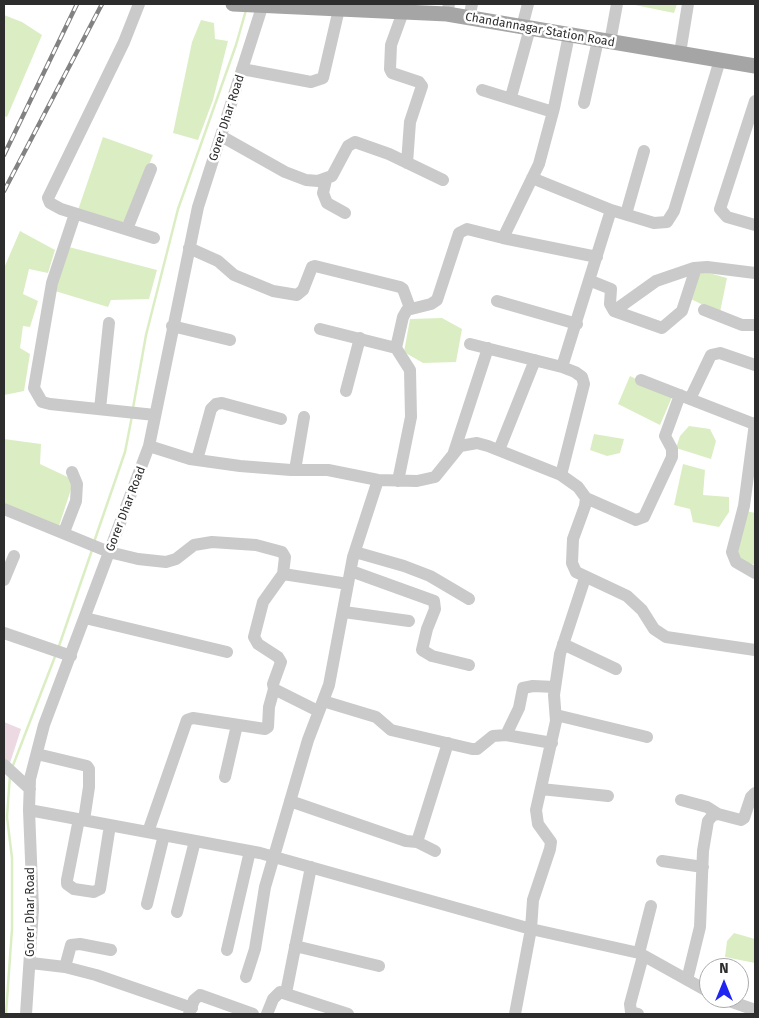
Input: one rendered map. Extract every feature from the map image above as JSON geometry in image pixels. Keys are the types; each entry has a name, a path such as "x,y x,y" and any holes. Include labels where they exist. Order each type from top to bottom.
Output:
{"main road":[{"name":"Chandannagar Station Road","path":"233,4 403,12 448,9 471,11 526,28 755,66"}],"street":[{"path":"139,4 124,42 48,198 55,206 75,214 154,238"},
{"path":"511,97 526,28 528,4"},
{"path":"584,104 617,4"},
{"path":"680,53 688,4"},
{"name":"Gorer Dhar Road","path":"26,1014 31,963 32,909 29,810 30,789 37,754 62,653 85,618 99,548 149,446 172,326 198,207 242,69 256,5"},
{"path":"242,69 295,80 319,81 323,78 325,72 339,9"},
{"path":"403,12 391,45 390,70 392,73 421,83 422,86 410,122 407,163"},
{"path":"503,238 538,164 553,112 569,35"},
{"path":"532,178 612,210 654,223 667,222 670,219 720,60"},
{"path":"482,90 511,97 553,112"},
{"path":"755,101 720,209 727,217 755,225"},
{"path":"221,136 285,172 306,180 326,180"},
{"path":"345,213 327,203 323,194 326,180 338,167 351,143 359,143 443,180"},
{"path":"626,214 644,151"},
{"path":"127,229 151,169"},
{"path":"562,368 612,210"},
{"path":"75,214 54,275 34,388 42,402 155,415"},
{"path":"396,348 403,317 410,308 431,304 437,300 459,233 463,230 467,229 597,257"},
{"path":"189,248 218,261 234,275 273,290 297,295 303,290 312,266 315,266 400,287 410,308"},
{"path":"591,281 611,289 610,304 614,311 665,327 672,318 682,311 696,268"},
{"path":"614,311 656,281 696,268 755,273"},
{"path":"497,301 577,324"},
{"path":"704,310 742,325 755,325"},
{"path":"100,409 109,323"},
{"path":"172,326 230,340"},
{"path":"320,329 396,348 410,370 412,390 411,417 398,481"},
{"path":"346,391 360,338"},
{"path":"470,344 535,360 575,372 582,377 584,384 561,474"},
{"path":"454,452 488,348"},
{"path":"149,446 197,460 295,470 328,470 378,480 398,481 427,480 435,477 460,446 477,443 561,474 578,488 586,498 636,520 644,517 672,457 672,449 665,436 685,397 711,355 720,353 755,365"},
{"path":"499,450 535,360"},
{"path":"641,380 755,424 754,460 732,557 736,562 755,573"},
{"path":"197,460 211,409 216,404 222,403 281,419"},
{"path":"295,470 304,417"},
{"path":"64,532 76,501 77,484 72,472"},
{"path":"246,977 255,949 264,887 334,668 355,552 378,480"},
{"path":"586,498 573,539 572,564 576,572 585,578 627,596 642,610 654,629 666,638 755,647"},
{"path":"4,509 64,532 99,548 138,559 166,562 176,559 201,542 256,545 282,552 285,557 284,574 263,602 254,630 254,637 258,644 278,657 281,662 273,684 274,689 269,707 268,727 265,729 193,718 187,720 148,832"},
{"path":"355,552 404,566 430,576 469,599"},
{"path":"4,580 14,556"},
{"path":"284,574 349,578 434,601 435,609 427,629 422,650 432,656 469,665"},
{"path":"515,1014 532,929 533,900 551,842 536,817 552,743 556,715 555,687 563,644 585,578"},
{"path":"344,612 409,621"},
{"path":"85,618 227,652"},
{"path":"4,634 62,653"},
{"path":"563,644 616,669"},
{"path":"506,735 518,708 524,688 533,686 555,687"},
{"path":"274,689 321,706 376,717 391,730 477,749 488,738 506,735 552,743"},
{"path":"556,715 647,737"},
{"path":"225,777 237,724"},
{"path":"417,842 448,743"},
{"path":"37,754 86,766 89,769 90,780 67,884 74,888 94,892 100,888 110,825"},
{"path":"4,765 30,789"},
{"path":"541,789 608,796"},
{"path":"681,800 706,807 718,814 741,820 744,818 751,797 755,793"},
{"path":"290,801 406,841 417,842 435,851"},
{"path":"29,810 274,856 532,929 641,954 699,987"},
{"path":"687,980 700,927 703,851 708,821 713,814 718,814"},
{"path":"147,904 164,835"},
{"path":"178,912 195,841"},
{"path":"227,950 250,851"},
{"path":"662,861 703,867"},
{"path":"286,993 312,867"},
{"path":"638,1014 631,1012 630,1004 651,906"},
{"path":"65,967 71,945 80,944 111,950"},
{"path":"296,946 379,966"},
{"path":"31,963 65,967 191,1011 194,1000 200,995 253,1014"},
{"path":"267,1014 276,994 286,993 348,1014"}],"shaded area":[{"path":"630,4 677,4 674,13"},
{"path":"4,15 22,22 42,35 7,117 4,116"},
{"path":"201,20 214,23 215,39 228,41 213,100 198,140 173,133 192,42"},
{"path":"103,137 153,155 125,225 78,210"},
{"path":"20,231 55,250 48,273 29,269 23,294 38,301 30,327 23,326 20,348 30,354 24,391 4,395 4,268"},
{"path":"69,247 157,270 149,299 111,300 108,307 55,291"},
{"path":"698,270 727,278 719,317 701,312 701,304 689,298"},
{"path":"442,318 462,329 456,362 423,363 404,352 410,319"},
{"path":"630,376 672,397 660,425 618,404"},
{"path":"689,426 710,429 716,441 711,459 676,448 680,436"},
{"path":"594,434 624,439 620,453 607,456 590,450"},
{"path":"4,439 41,444 40,464 74,480 59,526 4,503"},
{"path":"683,464 705,470 703,495 729,497 729,512 719,527 693,522 690,509 674,505"},
{"path":"746,511 755,513 755,565 735,559"},
{"path":"4,722 21,729 9,766 4,761"},
{"path":"734,933 755,939 755,963 749,962 749,958 725,957 727,941"}],"waterway":[{"path":"133,408 146,335 178,209 236,45 246,10"},
{"path":"94,542 125,452 132,416"},
{"path":"59,646 92,550"},
{"path":"12,768 56,654"},
{"path":"6,1014 12,929 12,858 7,817 10,775"}],"railway":[{"path":"4,155 77,4"},
{"path":"4,191 102,4"}]}
